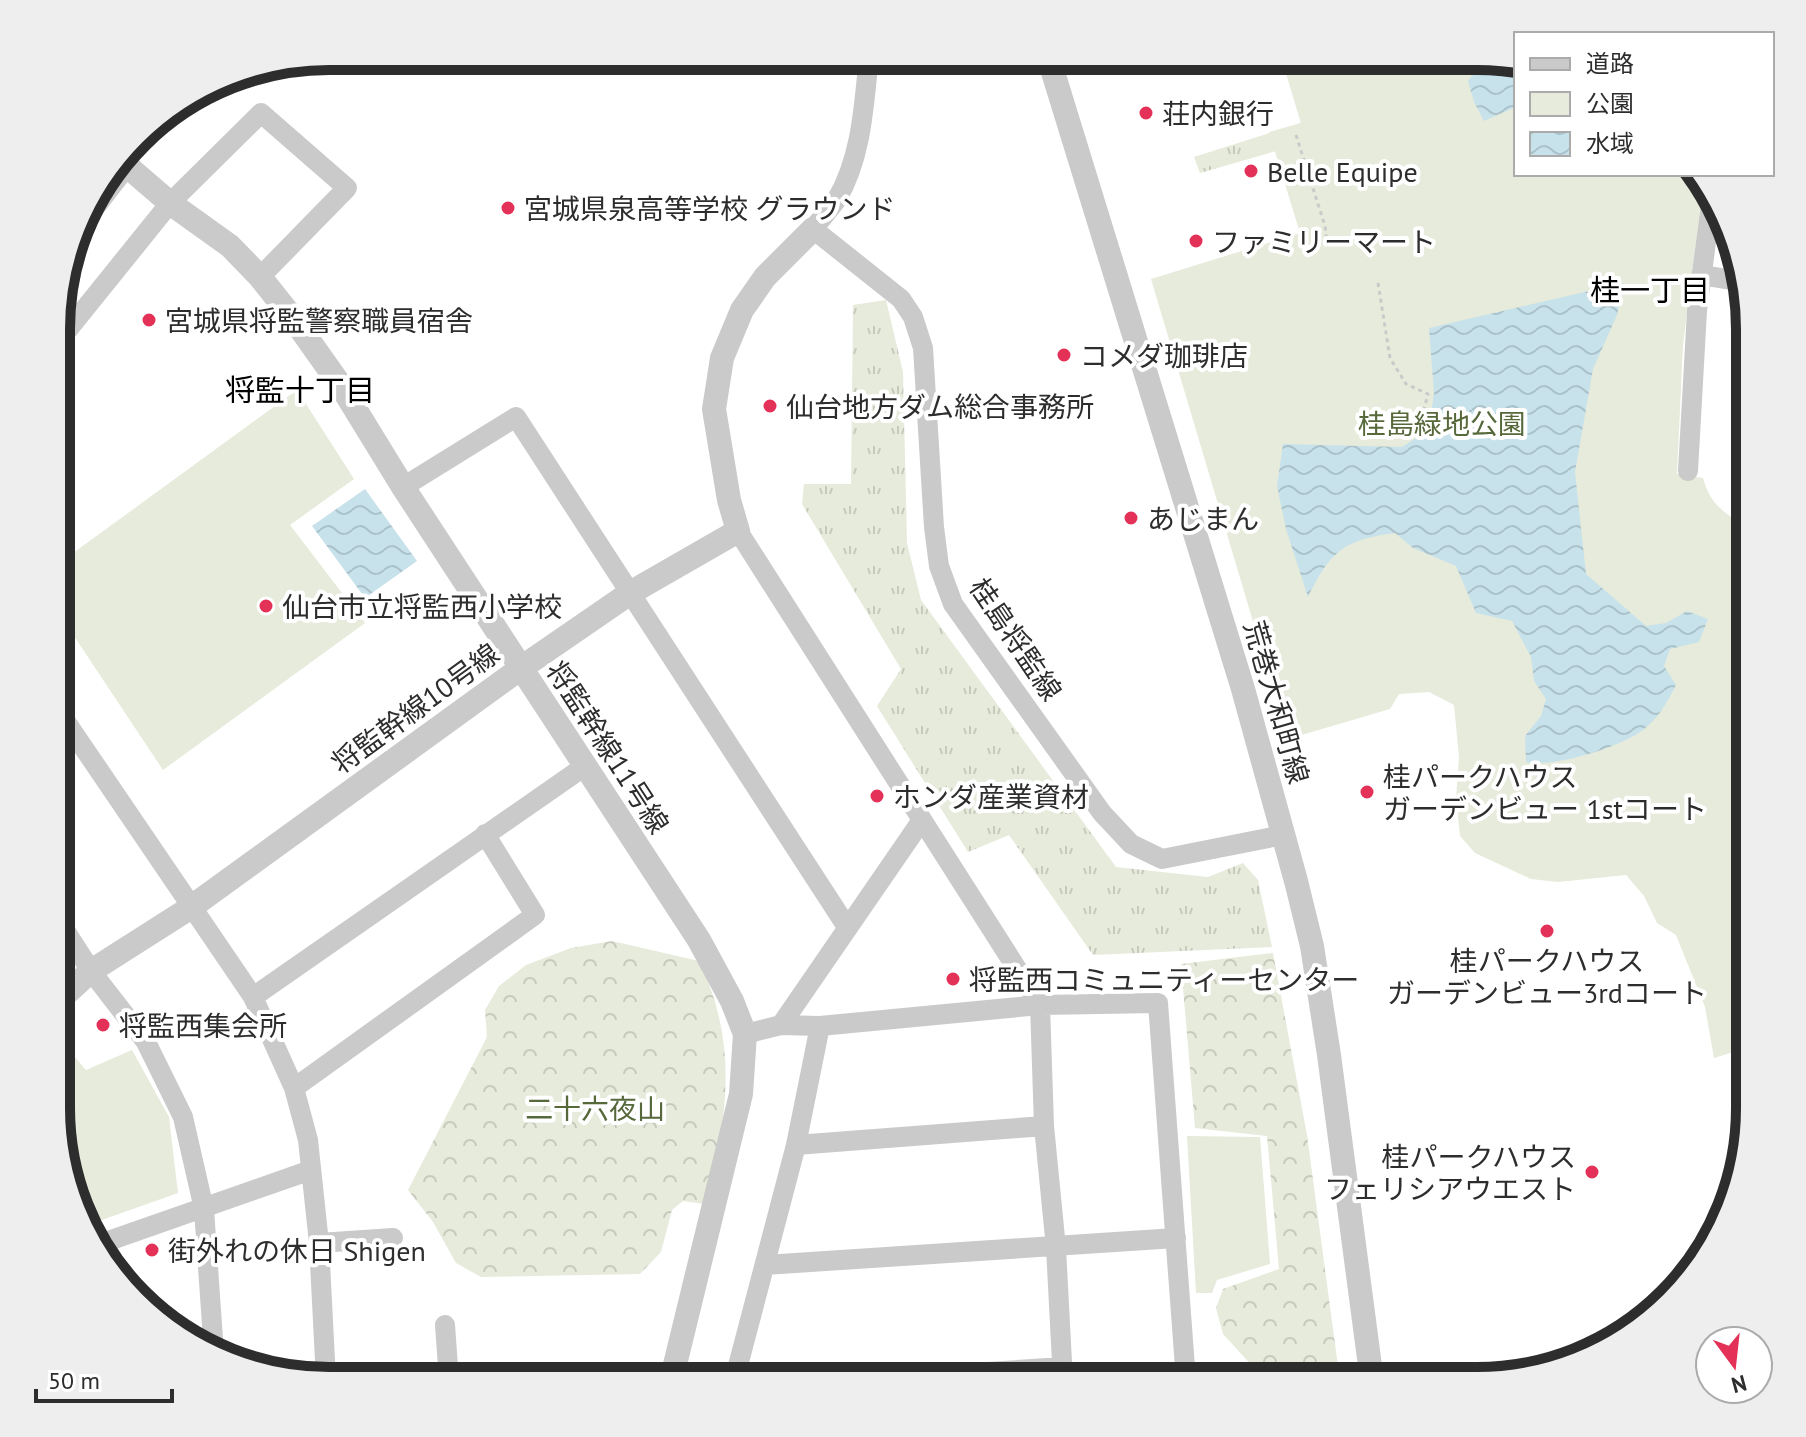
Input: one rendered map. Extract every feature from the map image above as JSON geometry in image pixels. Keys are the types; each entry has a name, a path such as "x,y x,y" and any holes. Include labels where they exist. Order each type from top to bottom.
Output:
{"street":[{"path":"868,71 853,162 837,198 813,229 765,277 742,310 722,358 714,409 729,500 738,531 1040,1005 1044,1126 1056,1248 1063,1367"},
{"name":"荒巻大和町線","path":"1053,71 1243,689 1312,946 1370,1367"},
{"path":"70,327 170,203 261,113 347,188 260,277"},
{"name":"将監幹線11号線","path":"128,166 170,203 230,246 260,277 341,386 403,487 699,940 732,1001 745,1034 741,1094 675,1366"},
{"path":"1688,471 1701,275 1709,216"},
{"name":"桂島将監線","path":"813,229 901,299 913,317 923,348 939,566 953,604 1102,813 1131,844 1162,859 1283,835"},
{"path":"1701,275 1731,280"},
{"path":"403,487 516,417 847,927"},
{"name":"将監幹線10号線","path":"71,989 91,971 190,908 521,668 630,593 738,531"},
{"path":"71,730 253,997 294,1088 308,1140 319,1243 325,1366"},
{"path":"253,997 585,766"},
{"path":"781,1025 922,820"},
{"path":"294,1088 535,915 485,834"},
{"path":"71,939 146,1042 183,1117 204,1209 213,1338"},
{"path":"745,1034 781,1025 820,1026 1040,1005 1158,1003 1185,1367"},
{"path":"738,1366 796,1145 820,1026"},
{"path":"796,1145 1044,1126"},
{"path":"108,1241 311,1170"},
{"path":"319,1243 393,1238"},
{"path":"765,1265 1176,1238"},
{"path":"445,1325 448,1366"}],"path":[{"path":"1296,135 1325,226 1328,250"},
{"path":"1378,283 1390,358 1406,384 1428,394 1424,409"}],"green space":[{"path":"1285,71 1314,140 1200,173 1194,157 1301,123"},
{"name":"桂島緑地公園","path":"1285,71 1514,73 1514,176 1686,176 1701,201 1683,345 1677,474 1703,478 1715,503 1736,520 1735,1051 1714,1058 1705,1007 1676,935 1657,923 1644,896 1626,875 1558,882 1531,879 1475,853 1460,836 1456,798 1459,757 1454,705 1429,692 1399,694 1390,709 1288,739 1151,279 1300,233 1269,132 1301,123"},
{"path":"886,300 903,372 907,543 921,600 1116,867 1208,877 1243,863 1258,880 1272,947 1093,955 1009,835 968,852 877,706 901,669 802,504 804,484 851,484 853,305"},
{"path":"297,390 354,479 290,525 365,623 163,770 70,631 70,555"},
{"name":"二十六夜山","path":"612,941 699,961 712,992 725,1052 726,1081 719,1141 705,1204 683,1201 672,1210 661,1252 640,1274 481,1277 456,1263 433,1222 408,1190 487,1037 485,1010 499,986 526,965 571,948"},
{"path":"1273,953 1307,1135 1338,1367 1253,1367 1223,1334 1216,1308 1223,1289 1279,1269 1267,1136 1195,1128 1181,964"},
{"path":"132,1050 169,1117 178,1193 99,1221 84,1191 75,1158 71,1125 71,1052 86,1070"},
{"path":"1187,1136 1260,1137 1270,1264 1217,1280 1212,1293 1196,1293"}],"water":[{"path":"1476,71 1514,73 1514,108 1484,121 1468,81"},
{"path":"1624,283 1617,315 1593,369 1575,472 1586,574 1646,626 1666,623 1687,611 1708,619 1699,642 1670,649 1664,666 1676,685 1658,715 1643,730 1586,755 1553,762 1526,762 1525,736 1541,716 1546,699 1534,681 1531,657 1512,621 1476,613 1456,566 1413,548 1395,533 1363,539 1341,550 1324,569 1308,597 1286,529 1277,486 1283,444 1402,447 1429,430 1434,393 1429,328"},
{"path":"365,489 417,561 365,598 312,526"}],"place":[{"name":"荘内銀行","path":"1146,113"},
{"name":"Belle Equipe","path":"1251,171"},
{"name":"宮城県泉高等学校 グラウンド","path":"508,208"},
{"name":"ファミリーマート","path":"1196,241"},
{"name":"宮城県将監警察職員宿舎","path":"149,320"},
{"name":"コメダ珈琲店","path":"1064,355"},
{"name":"仙台地方ダム総合事務所","path":"770,406"},
{"name":"あじまん","path":"1131,518"},
{"name":"仙台市立将監西小学校","path":"266,606"},
{"name":"桂パークハウス ガーデンビュー 1stコート","path":"1367,792"},
{"name":"ホンダ産業資材","path":"877,796"},
{"name":"桂パークハウス ガーデンビュー3rdコート","path":"1547,931"},
{"name":"将監西コミュニティーセンター","path":"953,979"},
{"name":"将監西集会所","path":"103,1025"},
{"name":"桂パークハウス フェリシアウエスト","path":"1592,1172"},
{"name":"街外れの休日 Shigen","path":"152,1250"}],"district":[{"name":"桂一丁目","path":"1650,289"},
{"name":"将監十丁目","path":"300,389"}]}
